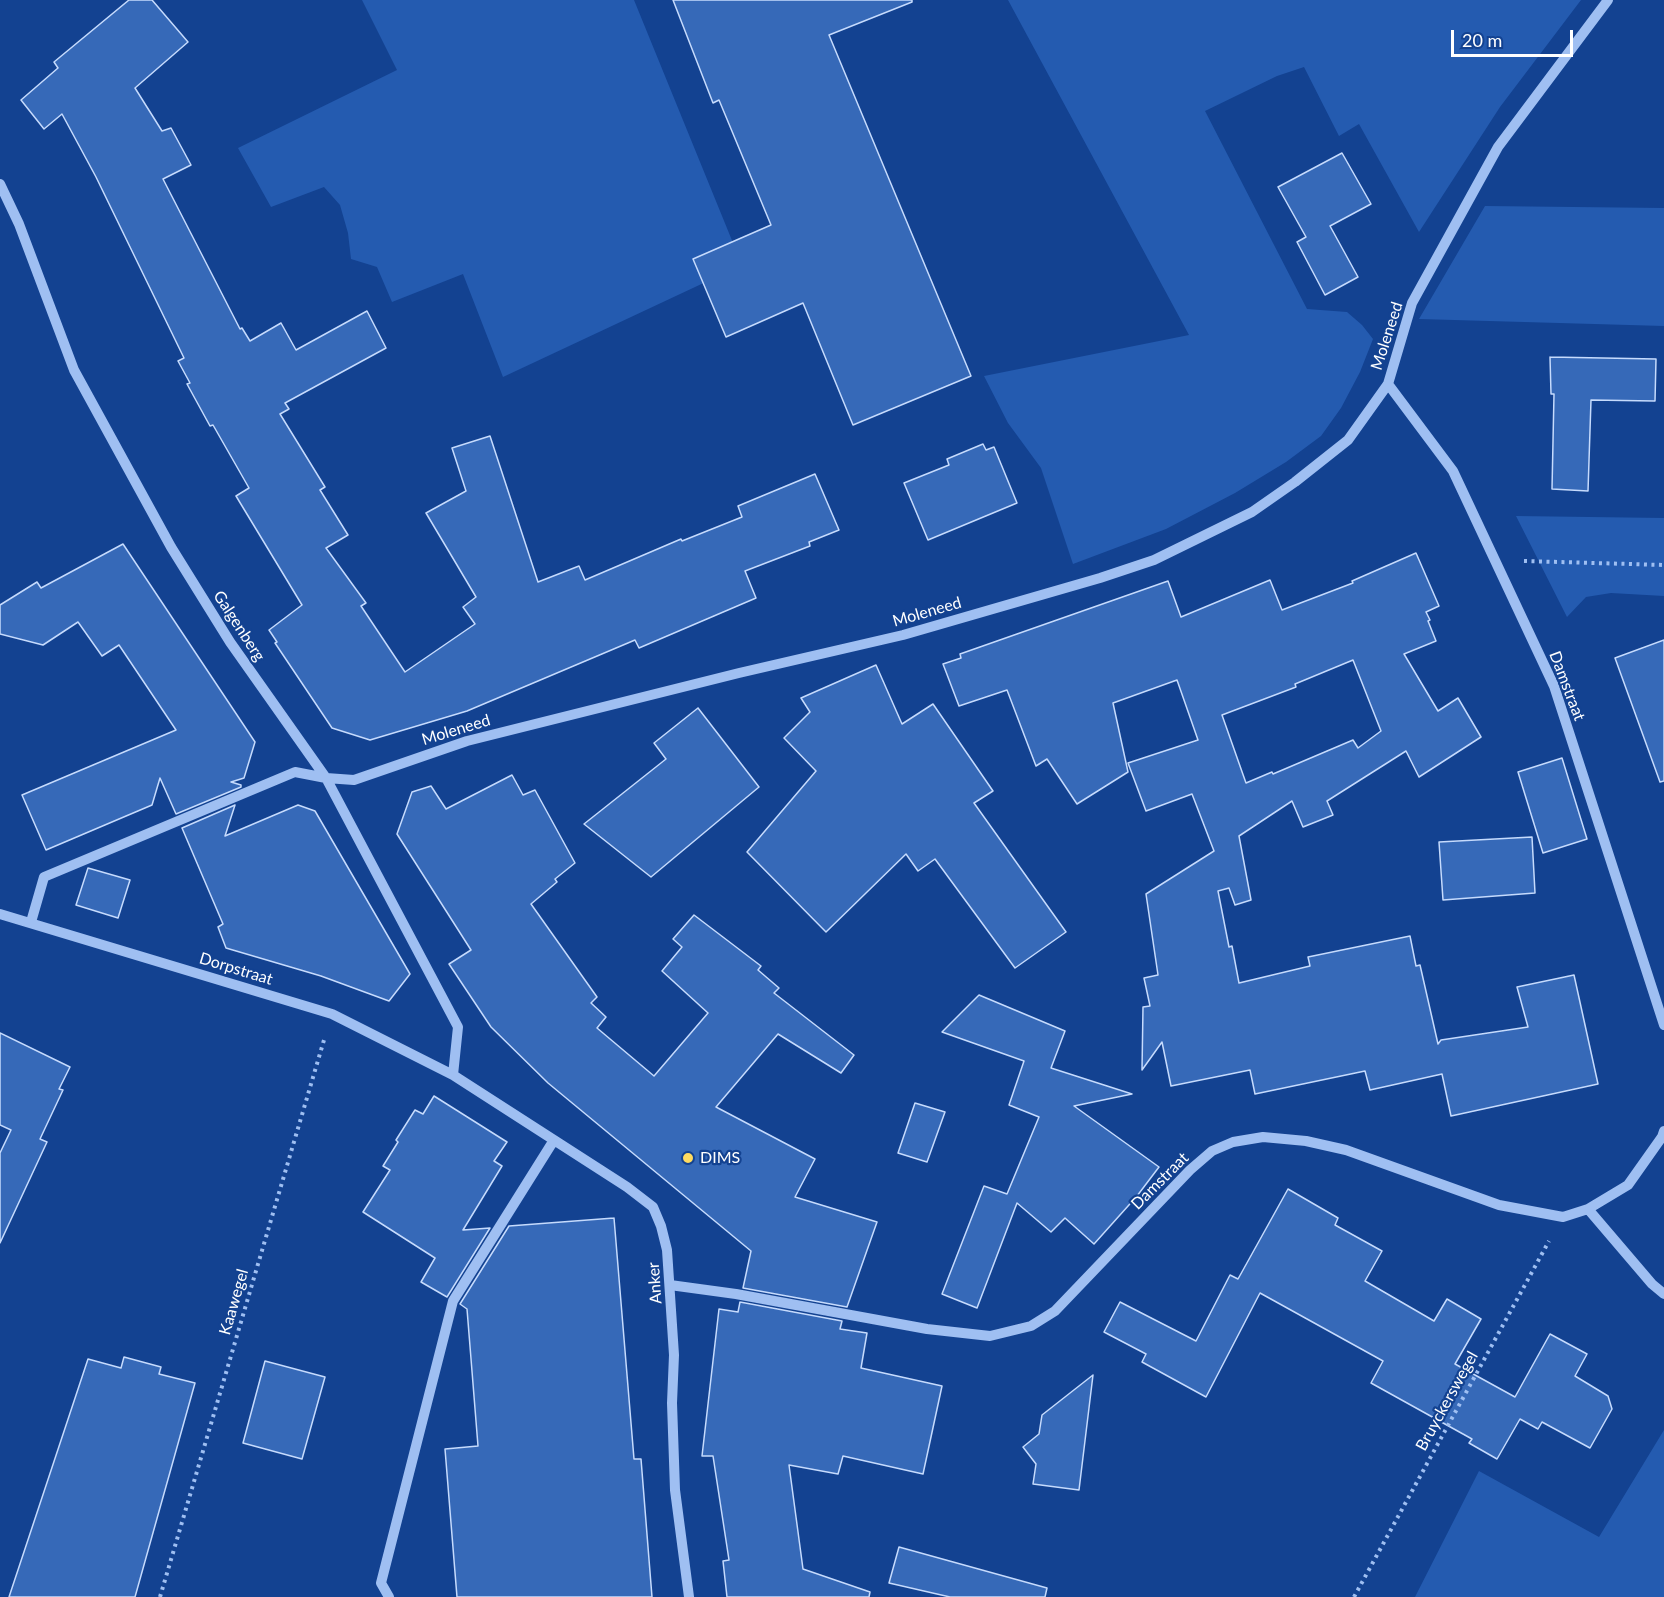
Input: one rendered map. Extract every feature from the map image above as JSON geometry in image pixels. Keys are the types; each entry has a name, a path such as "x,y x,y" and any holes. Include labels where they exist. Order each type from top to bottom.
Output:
{"street":[{"name":"Moleneed","path":"31,922 44,877 294,772 354,780 466,741 903,635 1154,560 1252,512 1348,440 1388,384 1412,303 1498,147 1608,0"},
{"name":"Galgenberg","path":"0,184 19,224 74,370 165,537 230,642 326,778 458,1027 453,1075"},
{"name":"Damstraat","path":"1388,384 1453,471 1554,686 1664,1025"},
{"name":"Dorpstraat","path":"0,914 332,1014 453,1075"},
{"name":"Anker","path":"453,1075 627,1187 653,1207 667,1250 674,1355 672,1403 675,1490 689,1597"},
{"name":"Damstraat","path":"670,1285 736,1294 927,1329 990,1336 1031,1326 1055,1311 1190,1170 1212,1151 1233,1142 1263,1137 1306,1141 1346,1150 1499,1205 1563,1216 1588,1209 1628,1185 1664,1131"},
{"path":"389,1597 381,1583 453,1301 554,1140"},
{"path":"1588,1209 1652,1284 1664,1294"}],"path":[{"path":"1496,560 1664,564"},
{"name":"Kaawegel","path":"160,1597 332,1014"},
{"name":"Bruyckerswegel","path":"1354,1597 1563,1216"}],"shaded area":[{"path":"362,0 634,0 742,265 503,377 463,274 392,302 377,267 351,259 348,233 340,205 324,187 271,207 238,148 397,70"},
{"path":"1008,0 1581,0 1500,107 1419,232 1359,124 1339,136 1304,67 1277,76 1205,111 1307,309 1347,312 1373,339 1360,372 1341,408 1321,436 1286,462 1235,493 1166,529 1073,564 1041,468 1008,423 984,376 1189,335"},
{"path":"1485,206 1664,208 1664,326 1419,319"},
{"path":"1516,516 1664,518 1664,596 1611,593 1586,597 1567,617"},
{"path":"1664,1430 1664,1597 1415,1597 1479,1471 1599,1537"}],"building":[{"path":"129,0 152,0 188,42 135,88 162,131 171,128 191,165 163,179 240,329 242,328 250,341 281,323 296,350 367,311 386,348 285,403 289,409 280,414 325,487 320,490 348,535 326,548 366,603 361,606 405,672 475,624 463,607 476,597 426,513 466,491 452,448 490,436 538,582 579,566 585,580 681,539 682,541 742,517 738,506 815,474 839,530 809,542 810,546 745,571 756,598 639,648 635,640 467,711 370,740 332,728 275,643 277,642 269,630 302,605 236,496 249,488 187,384 190,383 178,361 184,358 96,177 62,114 44,129 21,100 58,68 54,62"},
{"path":"673,0 912,0 912,2 829,35 971,376 853,425 803,303 726,337 693,259 771,225 719,100 713,103"},
{"path":"1342,153 1371,204 1330,226 1358,277 1325,295 1297,242 1306,237 1278,187"},
{"path":"1550,357 1656,359 1655,401 1591,400 1588,491 1552,489 1554,394 1551,394"},
{"path":"983,444 986,450 994,447 1017,503 928,540 904,483 949,465 947,459"},
{"path":"123,544 255,742 244,778 231,782 241,787 176,814 160,778 152,805 46,850 22,795 176,730 119,645 102,656 78,622 43,645 0,634 0,605 37,582 41,588"},
{"path":"1416,553 1439,606 1426,612 1436,641 1404,654 1438,711 1458,698 1481,737 1419,777 1406,751 1327,801 1333,815 1303,827 1292,801 1239,836 1251,900 1235,905 1229,888 1218,891 1239,983 1310,966 1308,957 1410,936 1416,966 1420,965 1438,1044 1441,1040 1528,1027 1517,987 1574,975 1598,1084 1451,1116 1442,1074 1370,1090 1365,1071 1255,1094 1250,1070 1171,1086 1162,1042 1142,1070 1143,1007 1150,1006 1144,978 1158,975 1146,894 1214,851 1192,794 1146,811 1128,763 1198,740 1177,680 1113,703 1128,772 1077,804 1047,759 1036,766 1007,690 959,706 943,664 961,658 960,654 1168,581 1181,617 1270,580 1282,610 1353,583 1352,581","holes":["1353,660 1381,731 1358,748 1353,740 1246,783 1222,715 1296,687 1295,684"]},
{"path":"1664,640 1664,781 1660,782 1615,658"},
{"path":"876,665 902,724 933,704 993,791 974,803 1066,932 1015,968 935,859 918,871 906,854 826,932 747,852 816,771 784,738 810,712 801,698"},
{"path":"698,708 759,787 651,877 584,824 666,759 654,743"},
{"path":"1562,758 1587,839 1543,853 1518,772"},
{"path":"512,775 523,795 535,790 575,863 555,879 557,882 531,904 597,997 591,1003 606,1017 597,1028 654,1076 708,1013 662,971 682,947 673,939 694,915 761,966 758,970 779,988 774,993 854,1055 841,1073 778,1034 716,1107 815,1159 795,1197 877,1222 847,1307 743,1288 751,1251 548,1083 491,1027 449,964 471,950 397,834 412,792 431,786 446,809"},
{"path":"235,805 225,836 298,805 315,811 410,974 389,1001 321,976 226,948 218,927 223,924 182,828"},
{"path":"1532,837 1535,893 1443,900 1439,842"},
{"path":"88,868 130,880 118,918 76,905"},
{"path":"979,995 1065,1031 1051,1068 1132,1094 1074,1106 1159,1167 1137,1196 1094,1244 1065,1218 1051,1232 1017,1203 977,1308 942,1294 984,1186 1007,1194 1039,1117 1009,1105 1024,1061 942,1032"},
{"path":"0,1033 70,1067 59,1089 63,1090 40,1139 47,1142 0,1243 0,1153 11,1130 0,1125"},
{"path":"434,1096 507,1142 494,1161 502,1166 463,1230 490,1228 447,1297 421,1282 435,1258 363,1212 390,1170 383,1166 398,1142 396,1140 415,1110 423,1114"},
{"path":"915,1103 945,1112 927,1162 898,1153"},
{"path":"1288,1189 1338,1218 1335,1225 1382,1251 1365,1281 1434,1321 1447,1299 1481,1319 1455,1364 1515,1397 1550,1334 1587,1354 1575,1376 1608,1396 1612,1409 1590,1448 1542,1422 1538,1429 1520,1419 1497,1459 1469,1443 1472,1439 1371,1383 1383,1361 1260,1293 1206,1397 1142,1362 1146,1354 1104,1332 1120,1302 1196,1341 1230,1275 1238,1279"},
{"path":"614,1218 634,1459 641,1459 652,1597 457,1597 445,1449 478,1446 467,1309 460,1304 509,1226"},
{"path":"740,1302 842,1321 840,1329 867,1333 861,1368 942,1386 923,1474 843,1456 838,1474 789,1465 803,1569 870,1592 869,1597 727,1597 723,1561 729,1560 713,1456 702,1456 719,1309 738,1312"},
{"path":"124,1357 161,1367 159,1374 195,1383 135,1597 9,1597 88,1359 121,1368"},
{"path":"265,1361 325,1377 302,1459 243,1443"},
{"path":"1093,1375 1079,1490 1033,1484 1036,1464 1023,1447 1039,1434 1042,1415"},
{"path":"899,1547 1047,1588 1045,1597 950,1597 889,1583"}],"place":[{"name":"DIMS","path":"688,1158"}]}
